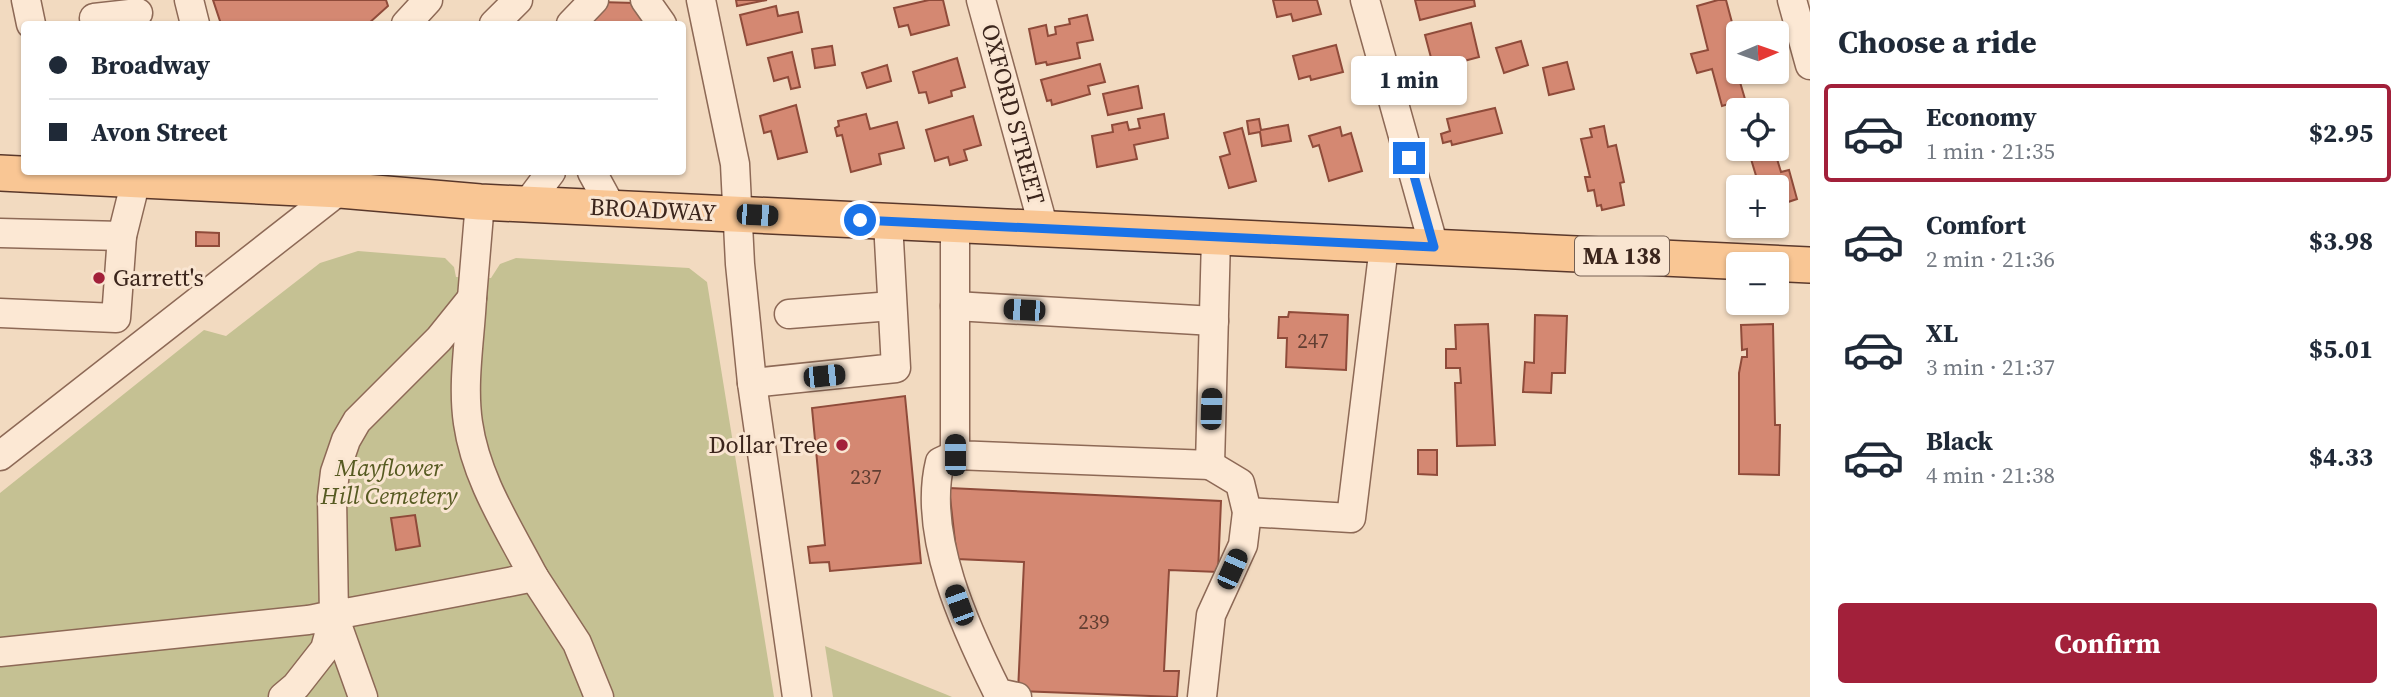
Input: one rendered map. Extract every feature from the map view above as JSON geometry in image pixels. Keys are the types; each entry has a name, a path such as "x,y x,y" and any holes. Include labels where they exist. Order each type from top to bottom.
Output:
{"main road":[{"name":"BROADWAY","path":"0,173 21,173"},
{"name":"BROADWAY","path":"100,175 349,181 480,202 1810,265"}],"street":[{"path":"26,0 30,21"},
{"path":"189,0 194,21"},
{"path":"409,21 428,0"},
{"path":"497,21 518,0"},
{"path":"573,21 594,0"},
{"path":"645,0 660,21"},
{"path":"664,0 674,21"},
{"path":"701,0 735,164 752,383 797,697"},
{"name":"OXFORD STREET","path":"981,0 1044,229"},
{"path":"1365,0 1434,247"},
{"path":"1792,0 1810,65"},
{"path":"94,21 94,18 138,13"},
{"path":"527,204 549,175"},
{"path":"594,175 611,207"},
{"path":"136,348 116,318 121,236 138,176"},
{"path":"0,456 349,181"},
{"path":"480,202 472,298 468,421 473,449 484,483 534,577 577,643 599,697"},
{"path":"752,383 896,368 888,222"},
{"path":"955,225 955,455"},
{"path":"0,233 121,236"},
{"path":"1210,465 1216,238"},
{"path":"1247,512 1351,518 1384,246"},
{"path":"283,697 296,686 325,649 334,615 332,497 335,472 346,440 358,421 439,339 472,298"},
{"path":"789,314 892,306"},
{"path":"955,306 1214,321"},
{"path":"0,313 116,318"},
{"path":"1017,697 998,693 972,642 952,586 939,531 936,478 940,462 955,455 1210,465 1240,483 1247,512 1242,545 1211,615 1202,697"},
{"path":"0,652 268,626 534,577"},
{"path":"334,615 363,697"}],"green space":[{"name":"Mayflower Hill Cemetery","path":"358,251 445,258 454,267 456,277 491,278 500,264 516,258 689,268 707,282 774,697 0,697 0,493 204,330 226,336 320,263"},
{"path":"825,646 945,694 952,697 833,697"}],"building":[{"path":"213,0 386,0 388,6 371,21 220,21"},
{"path":"736,0 767,0 737,6"},
{"path":"929,0 943,0 949,25 911,35 908,25 899,27 894,8"},
{"path":"1273,0 1317,0 1321,14 1293,21 1291,14 1277,17"},
{"path":"1415,0 1474,0 1475,6 1420,20"},
{"path":"1726,0 1732,21 1726,21 1726,84 1741,84 1745,98 1726,98 1726,105 1722,106 1712,69 1697,73 1691,54 1708,50 1697,6"},
{"path":"599,2 635,3 650,21 582,21"},
{"path":"776,6 778,16 798,12 802,32 747,45 740,15"},
{"path":"1087,15 1093,40 1077,43 1080,58 1047,65 1046,62 1036,64 1029,29 1046,25 1048,36 1056,34 1055,27 1070,24 1069,19"},
{"path":"1471,23 1479,57 1434,69 1425,35"},
{"path":"1521,41 1528,65 1504,73 1496,48"},
{"path":"1336,45 1343,72 1311,80 1310,76 1299,79 1293,56"},
{"path":"832,46 835,65 815,68 812,49"},
{"path":"792,52 800,87 791,89 788,77 774,81 768,58"},
{"path":"957,58 965,87 951,91 952,96 929,103 926,92 919,93 913,72"},
{"path":"1567,62 1574,89 1549,95 1543,68"},
{"path":"1100,64 1105,82 1088,86 1090,94 1052,105 1051,100 1047,101 1041,80"},
{"path":"887,65 891,81 867,88 862,73"},
{"path":"1138,86 1142,108 1108,115 1103,94"},
{"path":"796,105 807,152 778,159 771,131 764,133 760,116"},
{"path":"1495,108 1502,133 1452,145 1451,141 1443,143 1441,134 1450,131 1447,119"},
{"path":"866,114 870,129 897,122 904,148 879,154 881,164 851,172 842,135 837,136 835,128 839,126 838,121"},
{"path":"1164,114 1168,138 1134,145 1137,159 1097,167 1092,136 1113,132 1112,125 1127,122 1129,130 1140,128 1138,119"},
{"path":"973,116 981,145 964,150 967,160 950,165 948,157 935,161 926,130"},
{"path":"1259,119 1261,130 1288,125 1291,141 1262,146 1260,132 1249,134 1247,121"},
{"path":"1604,126 1608,147 1616,145 1624,182 1620,183 1624,205 1602,210 1601,205 1597,206 1594,190 1588,191 1585,177 1590,177 1581,139 1592,137 1590,129"},
{"path":"1340,127 1342,136 1351,133 1362,171 1329,181 1319,145 1313,147 1309,136"},
{"path":"1242,128 1256,181 1229,188 1220,157 1230,154 1224,133"},
{"path":"1752,161 1778,161 1781,172 1789,170 1797,199 1789,202 1789,175 1756,175"},
{"path":"196,232 219,233 219,246 196,246"},
{"path":"1289,312 1348,315 1346,370 1286,367 1287,338 1278,338 1279,317 1288,317"},
{"path":"1535,315 1567,316 1565,373 1552,373 1551,393 1523,392 1525,362 1534,363"},
{"path":"1488,324 1495,445 1457,446 1455,383 1461,383 1460,368 1446,368 1446,349 1456,349 1455,325"},
{"path":"1773,324 1775,425 1780,425 1779,475 1739,474 1739,373 1742,357 1747,357 1747,349 1742,350 1741,325"},
{"path":"905,396 921,563 830,571 829,562 810,563 808,547 825,545 812,408"},
{"path":"1418,450 1437,450 1437,475 1418,474"},
{"path":"949,488 1221,501 1218,572 1169,570 1164,671 1179,671 1177,697 1018,691 1024,562 957,559"},
{"path":"415,515 420,546 396,550 391,518"}],"place":[{"name":"Garrett's","path":"99,278"},
{"name":"Dollar Tree","path":"842,445"}],"route":[{"path":"860,220 1434,247 1409,158"}]}
